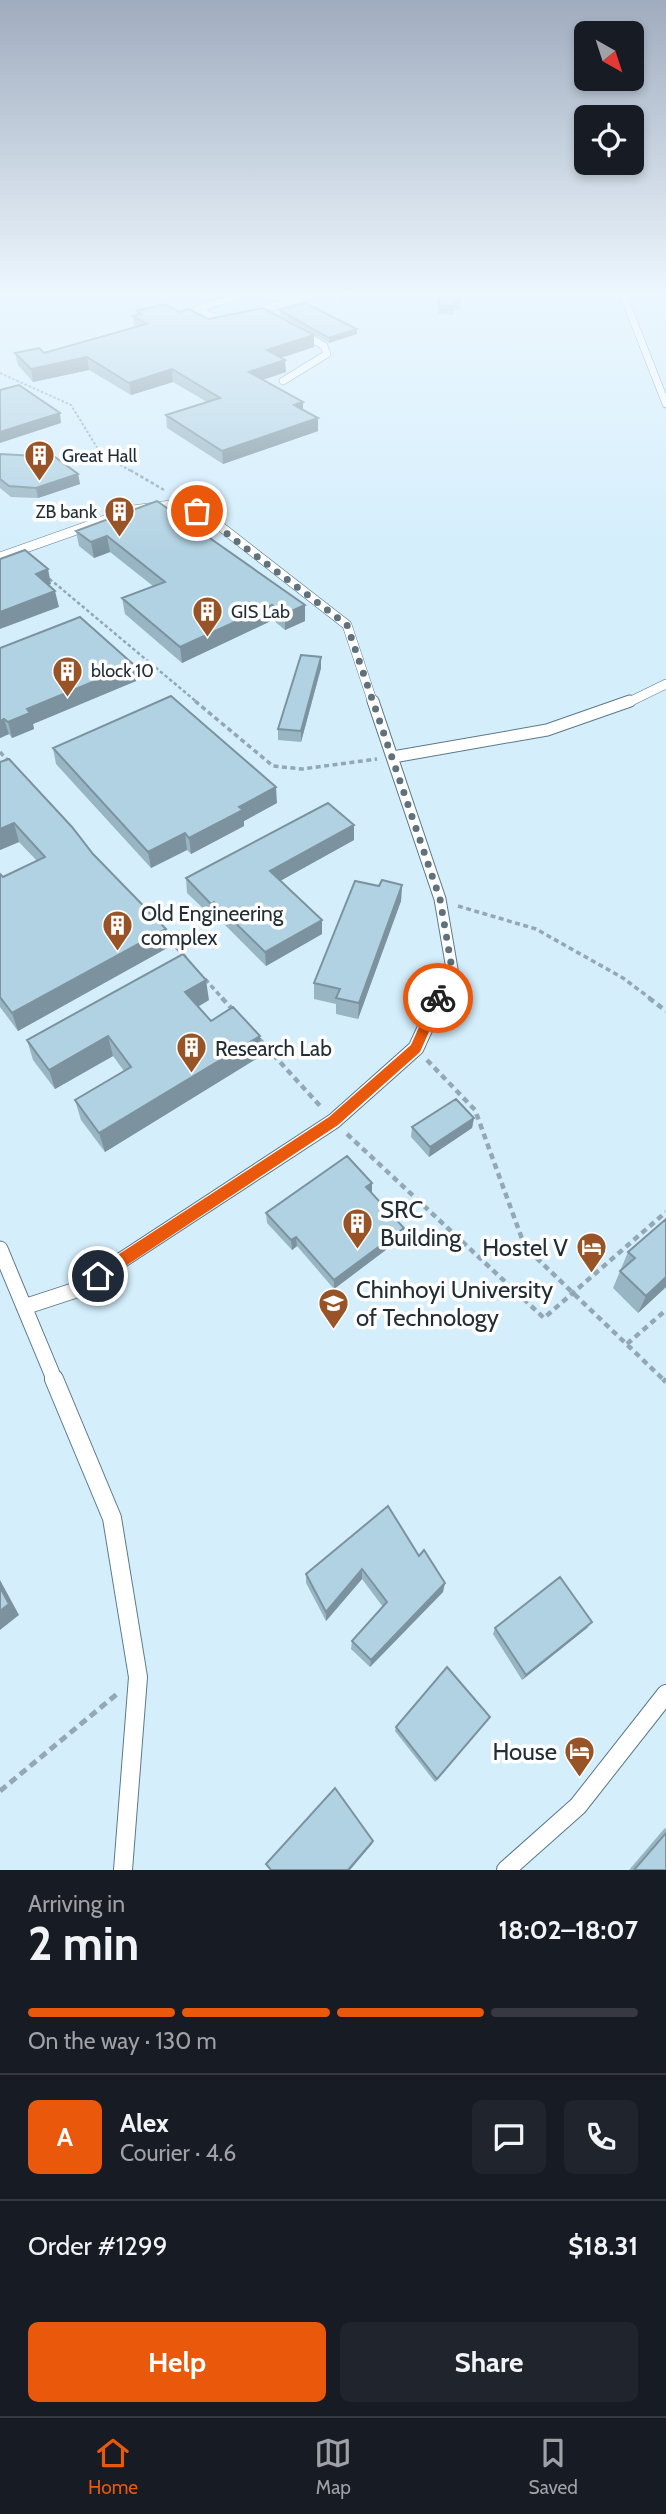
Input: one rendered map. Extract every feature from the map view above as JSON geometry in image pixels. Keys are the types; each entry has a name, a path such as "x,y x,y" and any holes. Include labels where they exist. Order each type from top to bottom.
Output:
{"lane":[{"path":"656,379 666,404"},
{"path":"0,557 116,515 170,505 197,511 216,523 347,625 440,899 452,969 416,1048 334,1121 76,1290 24,1307"},
{"path":"393,757 547,730 622,705 666,684"},
{"path":"0,1249 112,1518 138,1677 123,1870"},
{"path":"506,1870 578,1805 666,1694"}],"path":[{"path":"14,379 71,405 101,454 176,497 170,505"},
{"path":"45,575 274,766 302,769 393,757"},
{"path":"0,752 19,773"},
{"path":"440,899 469,911 536,929 623,978 666,1011"},
{"path":"158,926 195,968"},
{"path":"204,978 241,1019"},
{"path":"250,1029 334,1121 544,1318 666,1212"},
{"path":"416,1048 475,1110 525,1247 666,1382"},
{"path":"627,1344 666,1310"},
{"path":"0,1791 138,1677"}],"building":[{"path":"123,379 140,379 129,383"},
{"path":"189,379 262,379 303,402 294,405 318,418 222,451 166,415 220,398"},
{"path":"19,385 60,413 0,432 0,390"},
{"path":"0,454 55,457 78,474 36,488 9,486 0,479"},
{"path":"157,501 305,605 285,614 272,605 180,647 122,598 165,582 107,536 91,542 76,531"},
{"path":"25,550 48,569 36,574 55,591 0,612 0,559"},
{"path":"80,617 134,665 27,709 30,713 8,722 4,719 0,721 0,648"},
{"path":"301,655 321,657 301,731 278,729"},
{"path":"171,696 276,787 239,807 243,810 189,838 185,833 148,852 53,748"},
{"path":"9,759 72,827 93,854 166,929 12,1013 0,997 0,874 3,877 45,857 14,823 0,829 0,762"},
{"path":"328,803 354,825 270,871 322,920 265,952 186,878"},
{"path":"382,880 402,885 359,1003 336,998 340,989 314,983 355,881 379,886"},
{"path":"183,954 206,980 185,992 211,1021 233,1007 260,1036 99,1133 75,1100 131,1067 108,1036 49,1070 27,1040"},
{"path":"456,1099 474,1118 430,1147 412,1127"},
{"path":"347,1156 372,1183 366,1187 404,1228 334,1280 296,1237 291,1240 266,1213"},
{"name":"Hostel V","path":"666,1219 666,1277 646,1296 620,1271 635,1258 628,1252"},
{"path":"388,1506 419,1556 424,1550 445,1583 371,1660 352,1641 387,1602 362,1569 326,1612 306,1574"},
{"path":"560,1577 592,1622 526,1675 495,1628"},
{"path":"0,1587 9,1604 0,1611"},
{"path":"447,1667 490,1717 437,1779 396,1727"},
{"path":"335,1788 373,1841 348,1870 271,1870 266,1864"},
{"path":"666,1833 666,1870 634,1870"}],"way so far":[{"path":"197,511 347,625 440,899 452,969 438,998"}],"place":[{"name":"Great Hall","path":"39,483"},
{"name":"ZB bank","path":"120,539"},
{"name":"GIS Lab","path":"208,639"},
{"name":"block 10","path":"68,698"},
{"name":"Old Engineering complex","path":"118,952"},
{"name":"Research Lab","path":"192,1075"},
{"name":"SRC Building","path":"357,1250"},
{"name":"Hostel V","path":"591,1274"},
{"name":"Chinhoyi University of Technology","path":"333,1330"},
{"name":"House","path":"580,1778"}],"route":[{"path":"98,1276 334,1121 416,1048 438,998"}]}
